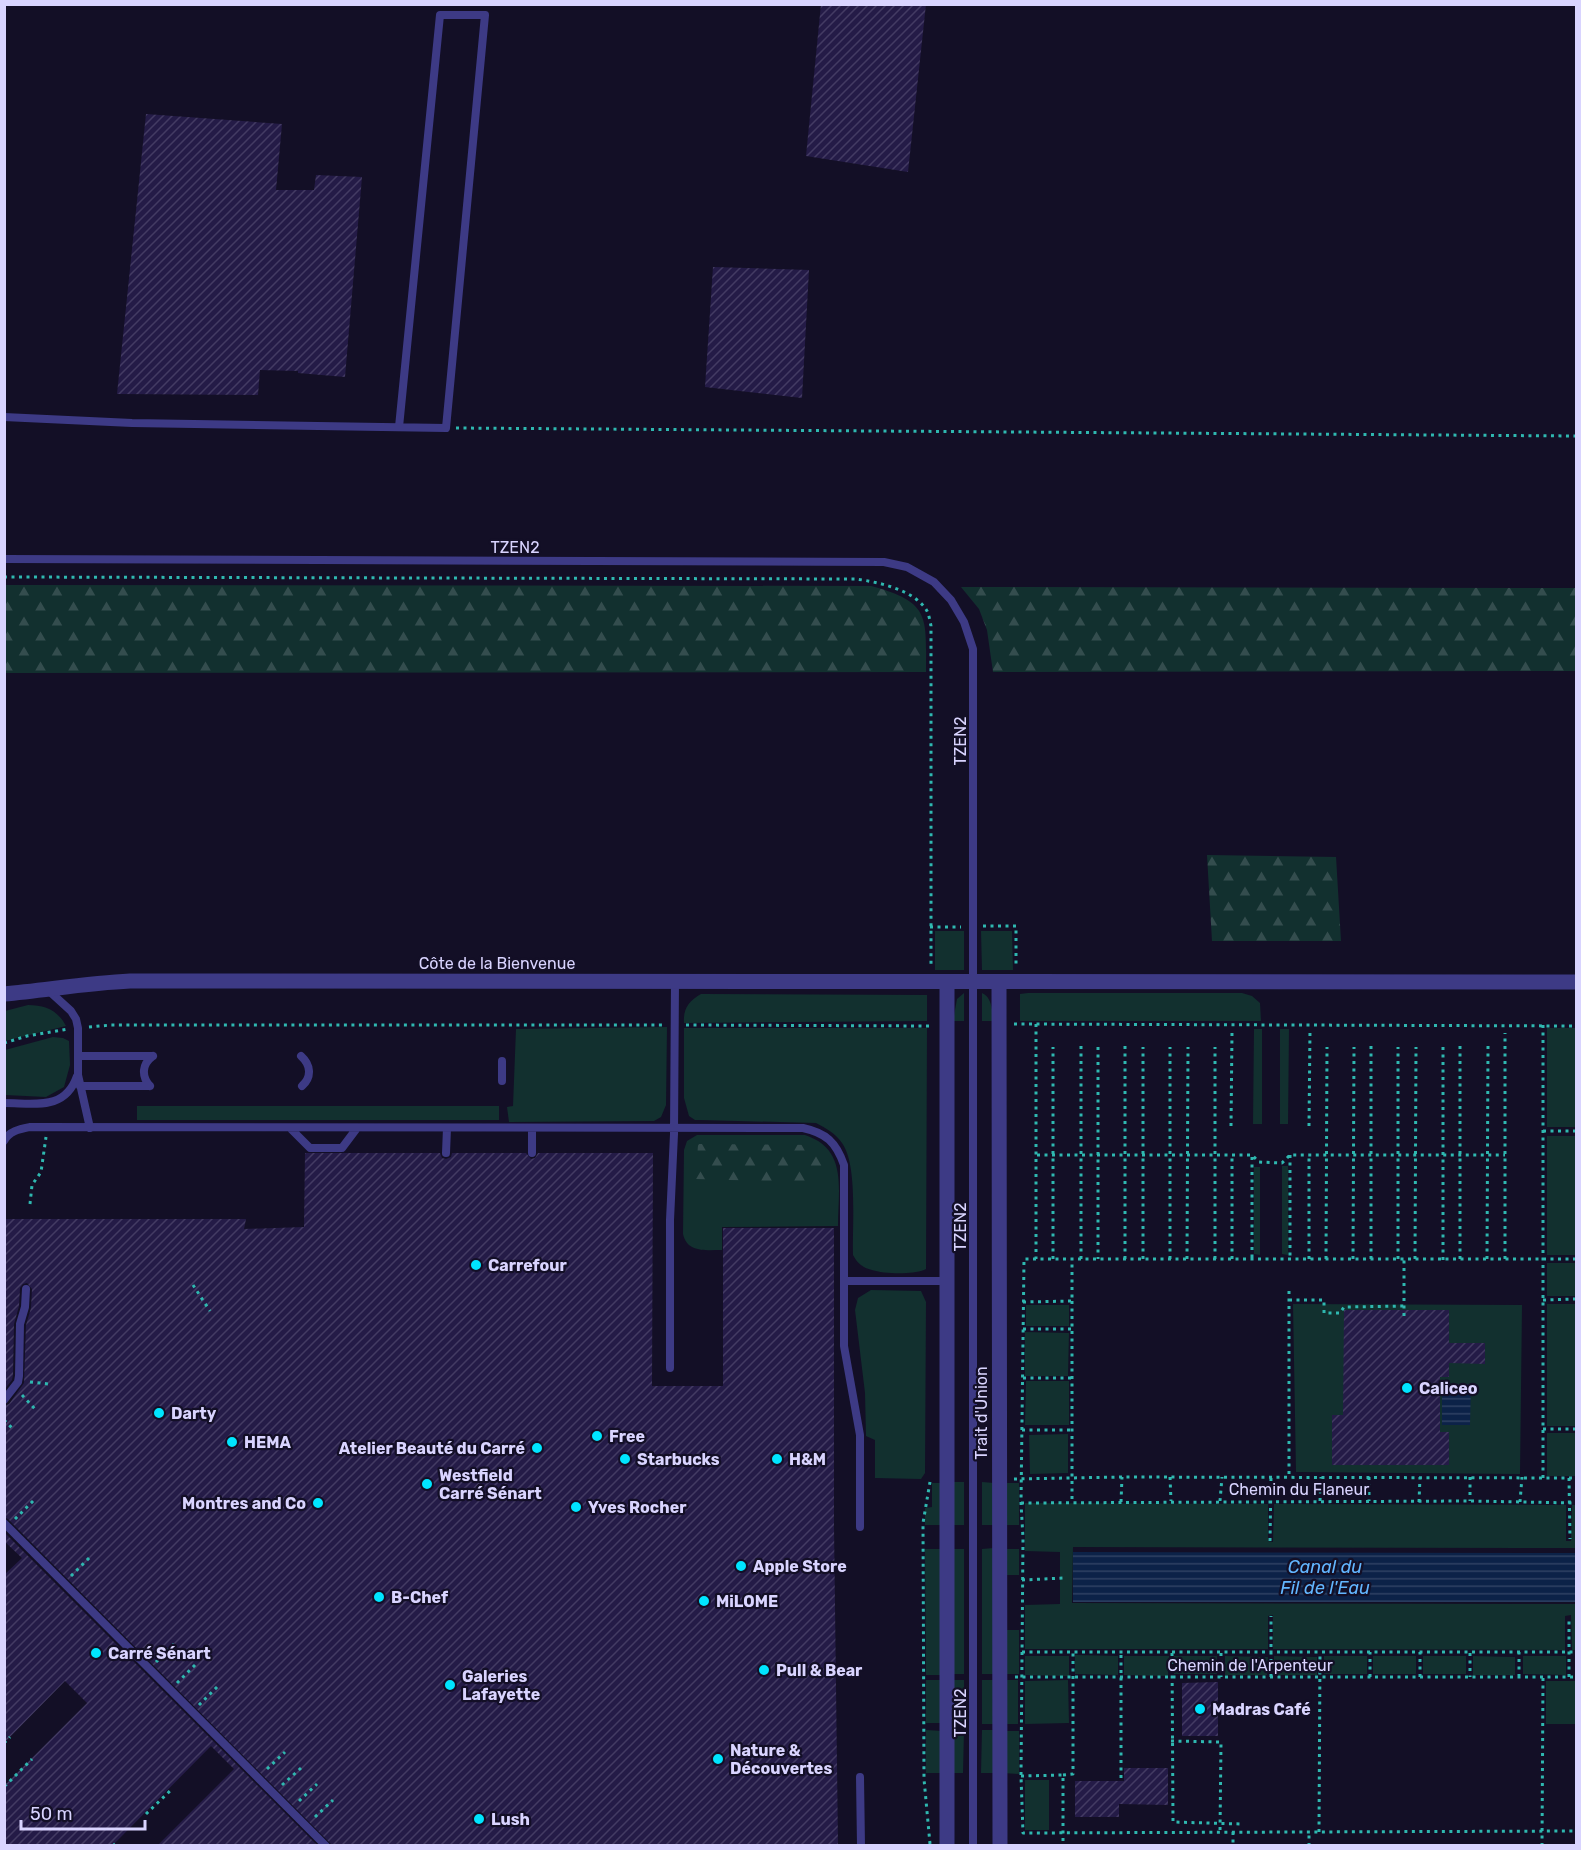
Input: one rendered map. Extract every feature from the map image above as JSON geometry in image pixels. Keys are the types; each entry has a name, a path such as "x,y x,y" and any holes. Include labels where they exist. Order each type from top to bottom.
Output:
{"street":[{"name":"Côte de la Bienvenue","path":"4,994 97,982 130,981 1576,982"},
{"path":"947,982 946,1281 938,1480 946,1678 947,1845"},
{"name":"Trait d'Union","path":"999,982 1000,1845"},
{"name":"Côte de la Bienvenue","path":"4,1005 48,990"}],"lane":[{"path":"4,417 132,423 446,428 485,15 440,15 399,427"},
{"name":"TZEN2","path":"4,559 884,562 907,567 933,582 951,600 964,622 973,649 973,1845"},
{"path":"670,1368 670,1220 674,1128 675,981"},
{"path":"48,990 71,1011 76,1019 78,1075 90,1128"},
{"path":"78,1056 153,1056 144,1068 144,1078 150,1086 80,1086"},
{"path":"301,1056 306,1060 309,1071 308,1079 302,1086"},
{"path":"502,1061 502,1081"},
{"path":"4,1103 56,1102 70,1092 78,1075"},
{"path":"4,1141 17,1129 30,1127 803,1128 817,1131 839,1150 844,1165 844,1346 860,1435 860,1527"},
{"path":"291,1128 310,1148 342,1148 357,1128"},
{"path":"446,1153 447,1128"},
{"path":"532,1128 532,1153"},
{"path":"844,1281 946,1281"},
{"path":"4,1400 16,1384 20,1324 25,1307 26,1289"},
{"path":"6,1524 326,1845"},
{"path":"860,1777 861,1845"}],"path":[{"path":"446,428 1576,436"},
{"path":"4,577 856,579 877,582 902,591 927,611 931,626 931,969"},
{"path":"930,927 1016,926 1016,970"},
{"path":"930,1024 947,1024"},
{"path":"999,1024 1576,1026"},
{"path":"1036,1024 1036,1259"},
{"path":"1543,1026 1543,1478"},
{"path":"1309,1126 1310,1030"},
{"path":"1231,1126 1232,1032"},
{"path":"1505,1033 1505,1259"},
{"path":"1081,1046 1081,1259"},
{"path":"1125,1046 1125,1259"},
{"path":"1371,1046 1371,1259"},
{"path":"1460,1259 1461,1046"},
{"path":"1487,1259 1488,1046"},
{"path":"1053,1047 1053,1259"},
{"path":"1098,1047 1098,1259"},
{"path":"1143,1047 1143,1259"},
{"path":"1170,1047 1170,1259"},
{"path":"1187,1259 1188,1047"},
{"path":"1215,1047 1215,1259"},
{"path":"1326,1259 1327,1047"},
{"path":"1353,1259 1354,1047"},
{"path":"1398,1047 1398,1259"},
{"path":"1415,1259 1416,1047"},
{"path":"1443,1047 1443,1260"},
{"path":"1543,1131 1576,1131"},
{"path":"30,1204 32,1185 41,1172 46,1136"},
{"path":"1037,1155 1252,1155 1259,1162 1282,1162 1290,1155 1505,1155"},
{"path":"1232,1155 1232,1259"},
{"path":"1252,1155 1252,1259"},
{"path":"1290,1155 1290,1259"},
{"path":"1309,1155 1309,1259"},
{"path":"1576,1259 1024,1259 1021,1503 1023,1833 1576,1832"},
{"path":"1072,1259 1072,1502"},
{"path":"1404,1259 1404,1316"},
{"path":"193,1285 210,1311"},
{"path":"1289,1291 1289,1477"},
{"path":"1543,1300 1576,1299"},
{"path":"1289,1300 1324,1300 1323,1313 1340,1313 1344,1307 1404,1306"},
{"path":"1023,1302 1072,1301"},
{"path":"1023,1329 1072,1329"},
{"path":"1023,1378 1072,1378"},
{"path":"16,1384 49,1384"},
{"path":"16,1384 35,1409"},
{"path":"4,1420 14,1430"},
{"path":"1543,1429 1576,1429"},
{"path":"1022,1430 1072,1430"},
{"path":"999,1479 1073,1477 1576,1478"},
{"path":"1122,1477 1122,1502"},
{"path":"1170,1477 1171,1502"},
{"path":"1220,1501 1222,1477"},
{"path":"1270,1541 1271,1477"},
{"path":"1320,1501 1321,1477"},
{"path":"1369,1477 1369,1501"},
{"path":"1419,1502 1420,1477"},
{"path":"1470,1477 1470,1501"},
{"path":"1520,1502 1522,1477"},
{"path":"1569,1478 1570,1539"},
{"path":"6,1524 35,1499"},
{"name":"Chemin du Flaneur","path":"1021,1503 1220,1501 1576,1503"},
{"path":"64,1582 91,1556"},
{"path":"1022,1580 1065,1578"},
{"path":"1271,1616 1271,1677"},
{"path":"1569,1617 1569,1677"},
{"path":"150,1668 176,1642"},
{"path":"1022,1652 1576,1652"},
{"path":"1320,1652 1320,1832"},
{"path":"1370,1652 1370,1677"},
{"path":"1420,1652 1420,1677"},
{"path":"1519,1652 1519,1677"},
{"path":"1063,1774 1073,1774 1073,1653"},
{"path":"1121,1653 1121,1778"},
{"path":"1172,1653 1173,1822 1241,1824"},
{"path":"1221,1653 1221,1677"},
{"path":"1470,1653 1470,1677"},
{"path":"171,1689 197,1663"},
{"name":"Chemin de l'Arpenteur","path":"999,1677 1576,1677"},
{"path":"1542,1845 1543,1677"},
{"path":"924,1678 946,1678"},
{"path":"192,1711 219,1685"},
{"path":"4,1743 10,1737"},
{"path":"1171,1741 1221,1742 1220,1832"},
{"path":"258,1777 285,1752"},
{"path":"4,1784 6,1785 32,1759"},
{"path":"274,1793 301,1768"},
{"path":"290,1809 317,1784"},
{"path":"146,1814 172,1789"},
{"path":"306,1825 333,1800"},
{"path":"1233,1832 1233,1845"},
{"path":"1309,1832 1309,1845"}],"green space":[{"path":"5,585 871,586 905,598 921,614 926,638 926,672 5,673"},
{"path":"961,587 1576,588 1576,671 993,672 987,630 979,609"},
{"path":"1207,855 1336,857 1341,941 1212,941"},
{"path":"935,931 964,931 964,970 935,970"},
{"path":"981,931 1012,931 1013,970 982,970"},
{"path":"964,993 964,1021 953,1021 957,999"},
{"path":"982,993 990,1001 994,1021 982,1021"},
{"path":"1242,993 1252,996 1260,1003 1261,1021 1020,1021 1020,994"},
{"path":"701,994 927,995 927,1021 684,1023 688,1006"},
{"path":"28,1005 40,1006 55,1012 66,1026 5,1041 5,1011"},
{"path":"667,1027 666,1105 661,1117 654,1121 509,1122 507,1107 513,1106 516,1029"},
{"path":"684,1028 927,1028 926,1269 907,1273 884,1272 866,1268 856,1260 853,1255 853,1197 850,1166 842,1143 827,1129 816,1123 695,1120 689,1116 684,1098"},
{"path":"1547,1028 1576,1028 1576,1127 1547,1127"},
{"path":"1254,1029 1262,1029 1262,1124 1253,1124"},
{"path":"1280,1029 1289,1029 1288,1124 1280,1124"},
{"path":"53,1037 69,1041 70,1065 64,1087 46,1097 5,1095 5,1050"},
{"path":"137,1106 499,1106 499,1120 137,1120"},
{"path":"697,1135 805,1135 819,1141 828,1150 838,1172 838,1226 722,1227 722,1250 704,1250 689,1245 683,1234 684,1150 687,1141"},
{"path":"1547,1136 1576,1136 1576,1255 1547,1255"},
{"path":"698,1144 815,1145 828,1154 826,1183 696,1179"},
{"path":"1282,1166 1288,1166 1288,1255 1282,1254"},
{"path":"1254,1167 1260,1167 1260,1255 1254,1254"},
{"path":"1547,1263 1576,1263 1576,1296 1547,1296"},
{"path":"871,1290 921,1291 926,1302 925,1473 921,1479 875,1478 875,1440 866,1436 865,1393 855,1310 858,1298"},
{"name":"Caliceo","path":"1293,1304 1522,1305 1520,1474 1296,1472"},
{"path":"1547,1304 1576,1304 1576,1426 1547,1426"},
{"path":"1026,1305 1069,1305 1069,1326 1026,1326"},
{"path":"1025,1332 1069,1333 1068,1376 1025,1376"},
{"path":"1026,1381 1069,1381 1069,1425 1025,1425"},
{"path":"1547,1433 1576,1433 1576,1476 1547,1476"},
{"path":"1068,1434 1068,1473 1030,1474 1029,1435"},
{"path":"952,1482 964,1482 964,1525 952,1525"},
{"path":"982,1482 994,1483 994,1525 982,1525"},
{"path":"932,1483 942,1483 942,1525 925,1525 925,1508 932,1507"},
{"path":"1004,1483 1019,1483 1019,1525 1004,1525"},
{"path":"1025,1503 1268,1504 1268,1541 1273,1542 1274,1504 1566,1505 1566,1541 1571,1541 1572,1505 1576,1505 1576,1548 1073,1547 1072,1603 1576,1604 1576,1650 1572,1650 1571,1615 1565,1616 1565,1650 1273,1649 1273,1615 1268,1616 1268,1649 1025,1649 1025,1605 1060,1604 1060,1552 1025,1551"},
{"path":"994,1548 994,1674 982,1674 982,1549"},
{"path":"925,1549 942,1549 942,1675 926,1675"},
{"path":"952,1549 964,1549 964,1674 952,1674"},
{"path":"1005,1549 1019,1549 1019,1575 1005,1575"},
{"path":"1003,1630 1019,1630 1019,1674 1003,1674"},
{"path":"1075,1655 1118,1656 1118,1675 1075,1674"},
{"path":"1025,1656 1069,1656 1069,1676 1025,1675"},
{"path":"1124,1656 1169,1656 1168,1676 1124,1675"},
{"path":"1174,1656 1217,1656 1217,1674 1174,1674"},
{"path":"1225,1656 1268,1657 1267,1675 1225,1675"},
{"path":"1274,1656 1317,1657 1317,1675 1274,1675"},
{"path":"1324,1656 1367,1656 1367,1674 1324,1674"},
{"path":"1373,1656 1416,1656 1416,1674 1373,1674"},
{"path":"1423,1656 1466,1656 1466,1674 1423,1674"},
{"path":"1473,1656 1515,1657 1515,1675 1473,1675"},
{"path":"1523,1656 1566,1656 1566,1675 1523,1674"},
{"path":"926,1680 942,1680 942,1723 926,1723"},
{"path":"951,1680 964,1680 964,1724 951,1723"},
{"path":"982,1680 995,1680 994,1724 982,1724"},
{"path":"1003,1680 1018,1680 1018,1724 1004,1724"},
{"path":"1068,1680 1069,1723 1025,1724 1025,1681"},
{"path":"1546,1681 1576,1681 1576,1724 1546,1724"},
{"path":"926,1730 942,1731 941,1773 926,1773"},
{"path":"951,1730 964,1731 963,1773 951,1773"},
{"path":"982,1730 994,1730 994,1773 981,1773"},
{"path":"1004,1731 1019,1731 1019,1774 1003,1773"},
{"path":"1025,1780 1049,1780 1049,1830 1025,1830"}],"water":[{"path":"1442,1384 1471,1384 1470,1425 1442,1425"},
{"name":"Canal du Fil de l'Eau","path":"1073,1552 1576,1553 1576,1602 1073,1602"}],"building":[{"path":"821,4 926,4 908,172 806,156"},
{"path":"146,114 282,124 276,190 314,190 316,175 362,177 345,377 298,373 298,371 260,370 258,395 117,394"},
{"path":"713,267 809,270 802,398 705,387"},
{"name":"Westfield Carré Sénart","path":"305,1153 440,1153 442,1158 446,1159 451,1157 452,1153 526,1153 531,1159 535,1158 538,1153 653,1153 652,1386 723,1386 723,1228 834,1228 834,1527 838,1845 332,1845 4,1517 4,1406 9,1404 24,1383 26,1325 31,1308 32,1289 27,1283 20,1288 19,1306 14,1324 13,1375 4,1390 4,1219 246,1219 244,1229 304,1227"},
{"path":"1344,1310 1449,1310 1449,1343 1485,1343 1485,1364 1449,1363 1449,1377 1440,1377 1440,1432 1449,1432 1449,1465 1332,1465 1332,1415 1343,1415"},
{"path":"4,1532 317,1845 158,1845 234,1769 211,1746 113,1845 4,1845 4,1786 87,1703 65,1681 4,1743 4,1575 22,1558 4,1541"},
{"name":"Madras Café","path":"1218,1682 1218,1736 1182,1736 1182,1683"},
{"path":"1124,1768 1168,1768 1168,1805 1119,1804 1119,1817 1075,1817 1075,1781 1124,1781"}],"place":[{"name":"Carrefour","path":"476,1265"},
{"name":"Caliceo","path":"1407,1388"},
{"name":"Darty","path":"159,1413"},
{"name":"Free","path":"597,1436"},
{"name":"HEMA","path":"232,1442"},
{"name":"Atelier Beauté du Carré","path":"537,1448"},
{"name":"Starbucks","path":"625,1459"},
{"name":"H&M","path":"777,1459"},
{"name":"Westfield Carré Sénart","path":"427,1484"},
{"name":"Montres and Co","path":"318,1503"},
{"name":"Yves Rocher","path":"576,1507"},
{"name":"Apple Store","path":"741,1566"},
{"name":"B-Chef","path":"379,1597"},
{"name":"MiLOME","path":"704,1601"},
{"name":"Carré Sénart","path":"96,1653"},
{"name":"Pull & Bear","path":"764,1670"},
{"name":"Galeries Lafayette","path":"450,1685"},
{"name":"Madras Café","path":"1200,1709"},
{"name":"Nature & Découvertes","path":"718,1759"},
{"name":"Lush","path":"479,1819"}]}
